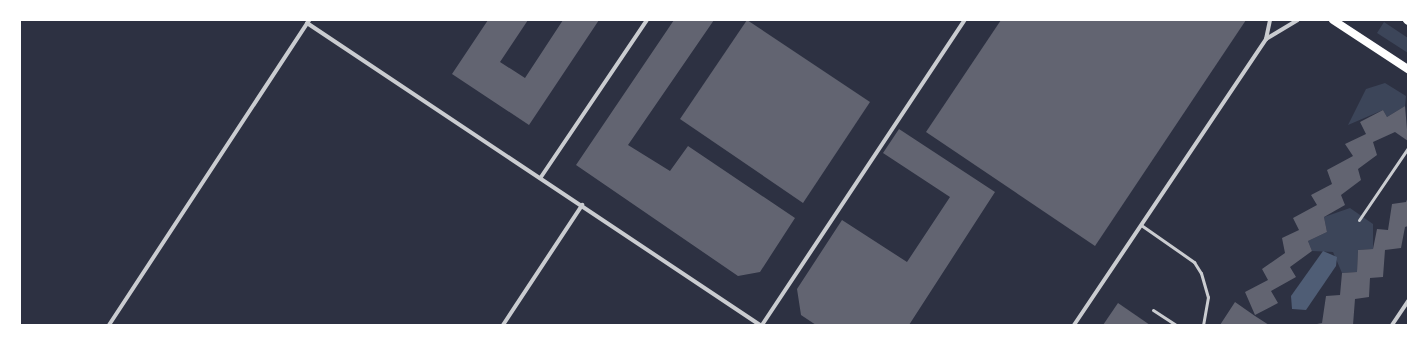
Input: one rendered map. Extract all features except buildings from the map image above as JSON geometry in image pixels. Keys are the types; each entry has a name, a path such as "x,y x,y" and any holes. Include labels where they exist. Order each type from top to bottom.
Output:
{"main road":[{"path":"1333,20 1408,69"}],"street":[{"path":"541,177 648,20"},
{"path":"109,325 308,22 761,325 965,20"},
{"path":"1074,325 1266,39 1270,20"},
{"path":"1266,39 1298,20"},
{"path":"503,325 582,205"},
{"path":"1392,325 1408,301"}],"lane":[{"path":"1359,220 1408,148"},
{"path":"1141,224 1194,262 1202,272 1208,297 1203,325"},
{"path":"1153,310 1176,325"}],"shaded area":[{"path":"1384,22 1408,38 1408,53 1377,33"},
{"path":"1385,83 1406,96 1405,106 1387,117 1383,110 1348,125 1366,89"},
{"path":"1350,208 1373,224 1373,249 1358,250 1357,272 1342,273 1333,252 1312,251 1308,241 1327,232 1324,217"},
{"path":"1323,251 1337,257 1336,266 1306,310 1292,309 1291,296"}]}
